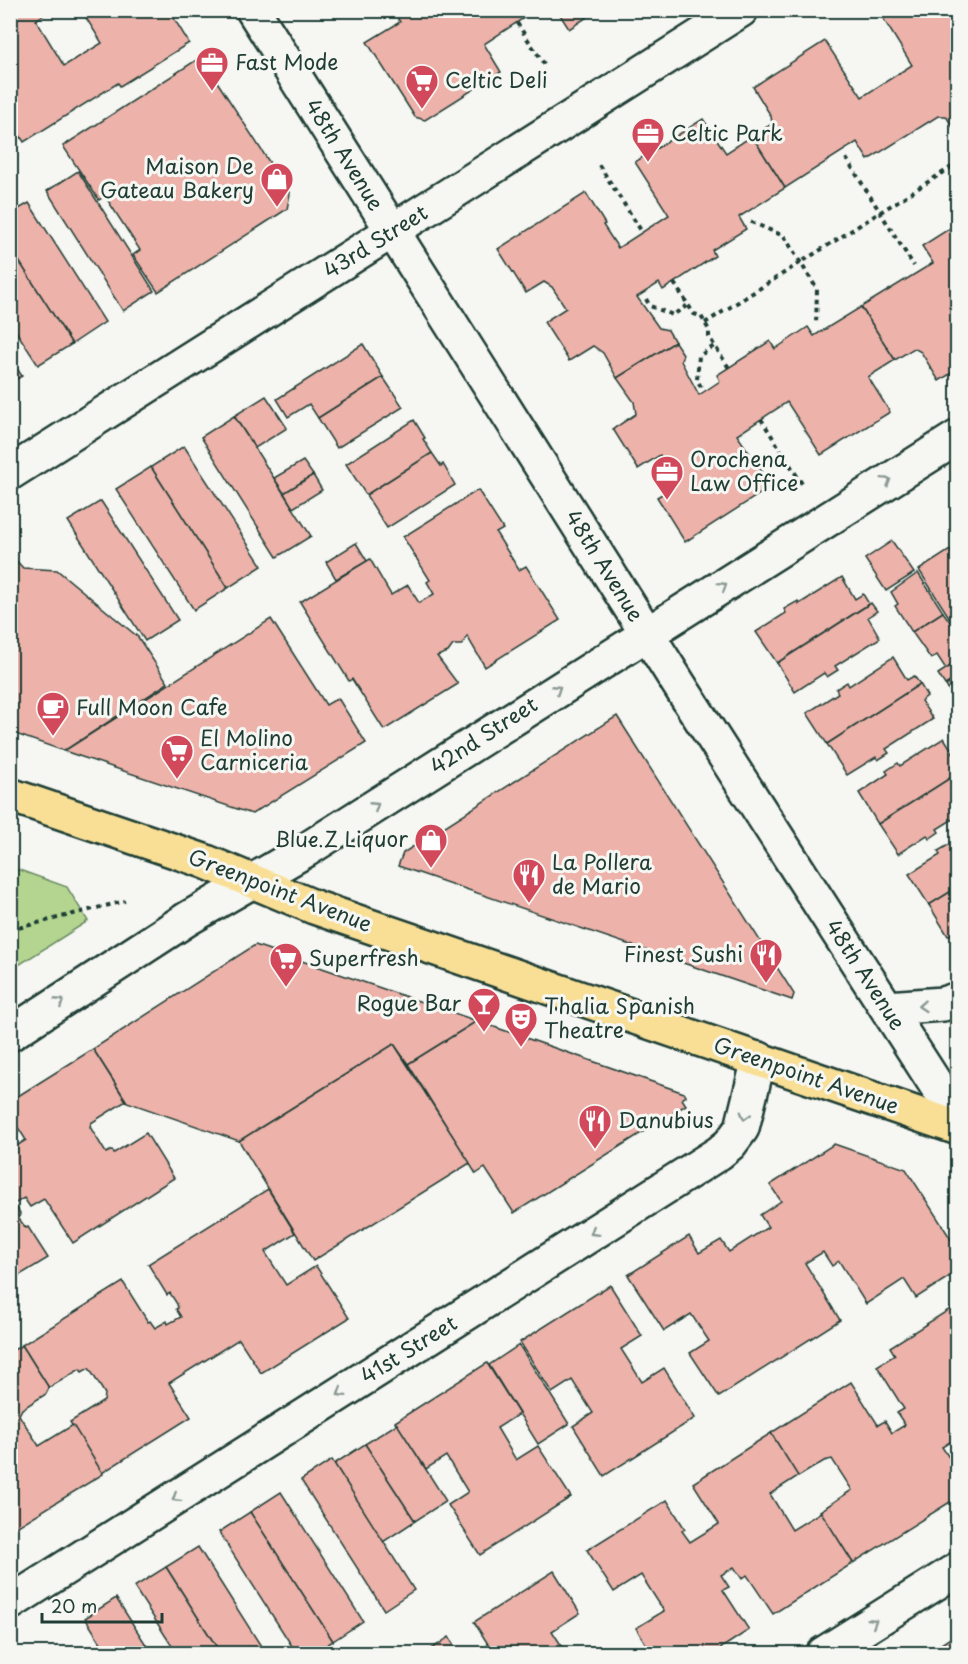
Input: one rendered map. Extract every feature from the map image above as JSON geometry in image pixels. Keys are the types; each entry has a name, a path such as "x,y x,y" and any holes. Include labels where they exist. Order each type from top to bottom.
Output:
{"main road":[{"name":"Greenpoint Avenue","path":"10,795 204,861 314,907 957,1128"}],"street":[{"name":"48th Avenue","path":"253,10 957,1119"},
{"name":"43rd Street","path":"10,473 741,10"},
{"name":"42nd Street","path":"10,1034 187,919 254,881 957,437"},
{"path":"886,1008 936,1005 957,999"},
{"name":"41st Street","path":"10,1603 719,1153 730,1144 742,1128 759,1059"},
{"path":"823,1653 957,1569"}],"path":[{"path":"517,23 546,67"},
{"path":"846,158 915,266"},
{"path":"705,323 957,163"},
{"path":"599,165 642,232"},
{"path":"751,222 784,236 817,289 816,325"},
{"path":"674,283 694,314 701,316 710,330 709,337 729,368"},
{"path":"646,299 651,306 673,315 688,305"},
{"path":"701,387 697,380 699,356 714,346"},
{"path":"761,419 804,487"},
{"path":"10,930 124,901"}],"green space":[{"path":"11,867 67,887 88,921 11,970"}],"building":[{"path":"10,10 51,10 36,20 64,66 102,43 81,10 169,10 189,43 120,86 118,83 24,142 10,120"},
{"path":"393,10 442,10 447,20 459,12 458,10 536,10 484,44 501,72 425,120 415,117 367,42 400,22"},
{"path":"557,10 598,10 569,29"},
{"path":"878,10 958,10 958,129 955,131 946,116 938,116 868,160 857,142 785,188 752,136 772,124 771,116 753,87 825,41 862,97 912,65"},
{"path":"201,57 290,194 287,209 158,292 133,255 140,250 105,196 99,200 63,146"},
{"path":"703,119 726,153 752,136 785,188 739,217 746,229 712,250 715,256 663,290 659,283 637,297 659,328 668,330 675,342 617,378 603,353 593,346 569,361 544,322 566,308 552,287 544,282 526,293 498,249 586,193 618,248 669,215 635,162"},
{"path":"78,171 154,291 123,311 47,191"},
{"path":"29,203 105,322 72,344 10,247 10,214"},
{"path":"958,223 958,369 939,381 921,352 914,348 895,360 861,307 933,263 922,246"},
{"path":"10,247 72,344 38,365 10,322"},
{"path":"861,307 895,360 868,377 890,412 821,455 787,402 737,435 772,486 685,542 657,497 674,487 673,477 666,464 660,455 638,469 613,429 636,414 634,402 617,378 675,342 683,354 681,361 699,395 720,381 717,375 770,341 775,349 808,327 814,336"},
{"path":"363,344 383,377 318,418 309,404 288,417 277,399"},
{"path":"10,358 22,376 10,383"},
{"path":"383,377 403,407 337,448 318,418"},
{"path":"266,396 287,428 255,448 234,416"},
{"path":"234,416 311,536 277,557 201,437"},
{"path":"414,420 432,453 366,495 346,464"},
{"path":"184,446 262,566 228,588 151,467"},
{"path":"432,453 441,466 443,464 455,485 387,528 366,495"},
{"path":"303,461 313,475 284,493 274,478"},
{"path":"151,467 228,588 194,610 116,489"},
{"path":"313,475 322,490 293,508 284,493"},
{"path":"478,490 503,529 496,533 519,570 526,566 560,620 485,667 467,636 462,645 453,645 448,652 437,656 458,684 384,730 352,679 349,681 300,602 370,559 391,595 408,585 419,603 434,594 427,582 430,580 403,537"},
{"path":"101,501 178,620 145,641 68,521"},
{"path":"892,541 914,573 886,591 865,559"},
{"path":"356,543 367,561 336,579 326,562"},
{"path":"950,550 958,562 958,631 919,570"},
{"path":"12,556 23,568 57,570 138,637 168,683 64,751 10,732"},
{"path":"918,573 943,612 912,632 895,606 898,604 891,592"},
{"path":"842,577 855,599 863,594 869,604 777,663 756,632 786,613 784,609 798,601 799,604"},
{"path":"871,603 877,611 868,617 880,638 835,666 838,670 827,677 824,673 795,692 777,663"},
{"path":"943,612 958,633 958,661 946,669 937,655 931,659 912,632"},
{"path":"271,619 326,705 338,698 366,743 252,814 64,751"},
{"path":"893,657 907,680 914,676 920,684 827,744 807,713 838,693 836,689 847,682 849,686"},
{"path":"958,661 958,677 945,685 938,674"},
{"path":"958,678 958,704 946,686"},
{"path":"920,684 927,696 921,701 933,719 886,749 889,753 878,760 876,757 847,775 827,744"},
{"path":"617,716 794,994 792,1000 398,866 403,853"},
{"path":"944,738 956,757 958,756 958,773 878,824 859,793 888,774 886,771 898,763 900,766"},
{"path":"958,773 958,816 937,829 939,832 929,839 927,835 898,854 878,824"},
{"path":"950,844 952,847 958,844 958,887 929,905 909,874 940,855 938,851"},
{"path":"958,887 958,930 948,936 929,905"},
{"path":"255,945 477,1021 408,1064 394,1044 239,1141 127,1102 93,1049"},
{"path":"477,1021 684,1093 686,1096 682,1099 686,1105 514,1213 485,1168 476,1174 408,1064"},
{"path":"394,1044 470,1163 313,1261 239,1141"},
{"path":"93,1049 126,1101 91,1123 90,1127 106,1153 112,1150 114,1153 146,1133 174,1178 73,1243 44,1199 30,1207 24,1198 14,1204 20,1213 19,1219 26,1228 28,1227 48,1258 10,1281 10,1150 26,1140 10,1115 10,1101"},
{"path":"834,1144 906,1169 958,1250 958,1271 916,1298 904,1279 866,1304 839,1261 832,1266 823,1252 805,1263 840,1320 719,1397 690,1353 709,1341 691,1314 664,1331 628,1275 689,1236 699,1253 721,1240 729,1252 768,1227 760,1215 781,1201 770,1185"},
{"path":"268,1189 295,1233 265,1252 286,1285 316,1266 349,1318 261,1373 239,1339 169,1383 191,1417 102,1473 70,1422 104,1401 105,1394 89,1368 82,1372 80,1369 49,1388 22,1345 123,1282 148,1322 150,1321 155,1328 181,1317 176,1309 177,1304 170,1293 167,1295 148,1264"},
{"path":"610,1285 642,1336 621,1349 642,1382 664,1368 695,1418 604,1476 573,1426 593,1413 572,1380 552,1393 520,1342"},
{"path":"958,1304 958,1437 942,1447 958,1471 958,1497 853,1563 820,1511 852,1490 832,1459 824,1461 798,1477 771,1433 851,1382 878,1425 885,1421 892,1433 905,1425 897,1413 904,1409 877,1366 895,1355 890,1347"},
{"path":"22,1345 49,1388 46,1394 22,1409 19,1415 39,1446 73,1425 103,1474 10,1531 10,1352"},
{"path":"519,1345 569,1424 538,1444 489,1365"},
{"path":"487,1363 519,1414 497,1428 516,1460 538,1446 571,1497 480,1555 448,1505 468,1492 446,1456 426,1469 395,1422"},
{"path":"397,1424 446,1501 415,1521 365,1444"},
{"path":"771,1433 798,1476 770,1494 792,1530 821,1512 853,1563 773,1614 747,1575 742,1579 734,1567 721,1575 729,1587 723,1590 749,1630 712,1654 652,1654 636,1628 664,1611 641,1575 614,1592 587,1550 667,1500 685,1529 682,1531 690,1542 719,1524 693,1483"},
{"path":"365,1444 415,1521 383,1542 334,1464"},
{"path":"332,1460 414,1590 384,1610 301,1480"},
{"path":"281,1492 363,1621 333,1641 250,1512"},
{"path":"250,1512 333,1641 313,1654 297,1654 219,1532"},
{"path":"198,1547 266,1654 221,1654 166,1567"},
{"path":"166,1567 221,1654 177,1654 134,1587"},
{"path":"554,1571 580,1613 552,1631 567,1654 497,1654 495,1650 493,1652 474,1622"},
{"path":"116,1598 152,1654 108,1654 85,1618"},
{"path":"958,1633 958,1654 926,1654"},
{"path":"449,1637 459,1654 424,1654"}],"place":[{"name":"Fast Mode","path":"212,92"},
{"name":"Celtic Deli","path":"422,110"},
{"name":"Celtic Park","path":"648,163"},
{"name":"Maison De Gateau Bakery","path":"277,208"},
{"name":"Orochena Law Office","path":"667,501"},
{"name":"Full Moon Cafe","path":"53,737"},
{"name":"El Molino Carniceria","path":"177,780"},
{"name":"Blue.Z Liquor","path":"431,869"},
{"name":"La Pollera de Mario","path":"529,904"},
{"name":"Finest Sushi","path":"766,984"},
{"name":"Superfresh","path":"286,988"},
{"name":"Rogue Bar","path":"484,1033"},
{"name":"Thalia Spanish Theatre","path":"521,1048"},
{"name":"Danubius","path":"595,1150"}]}
